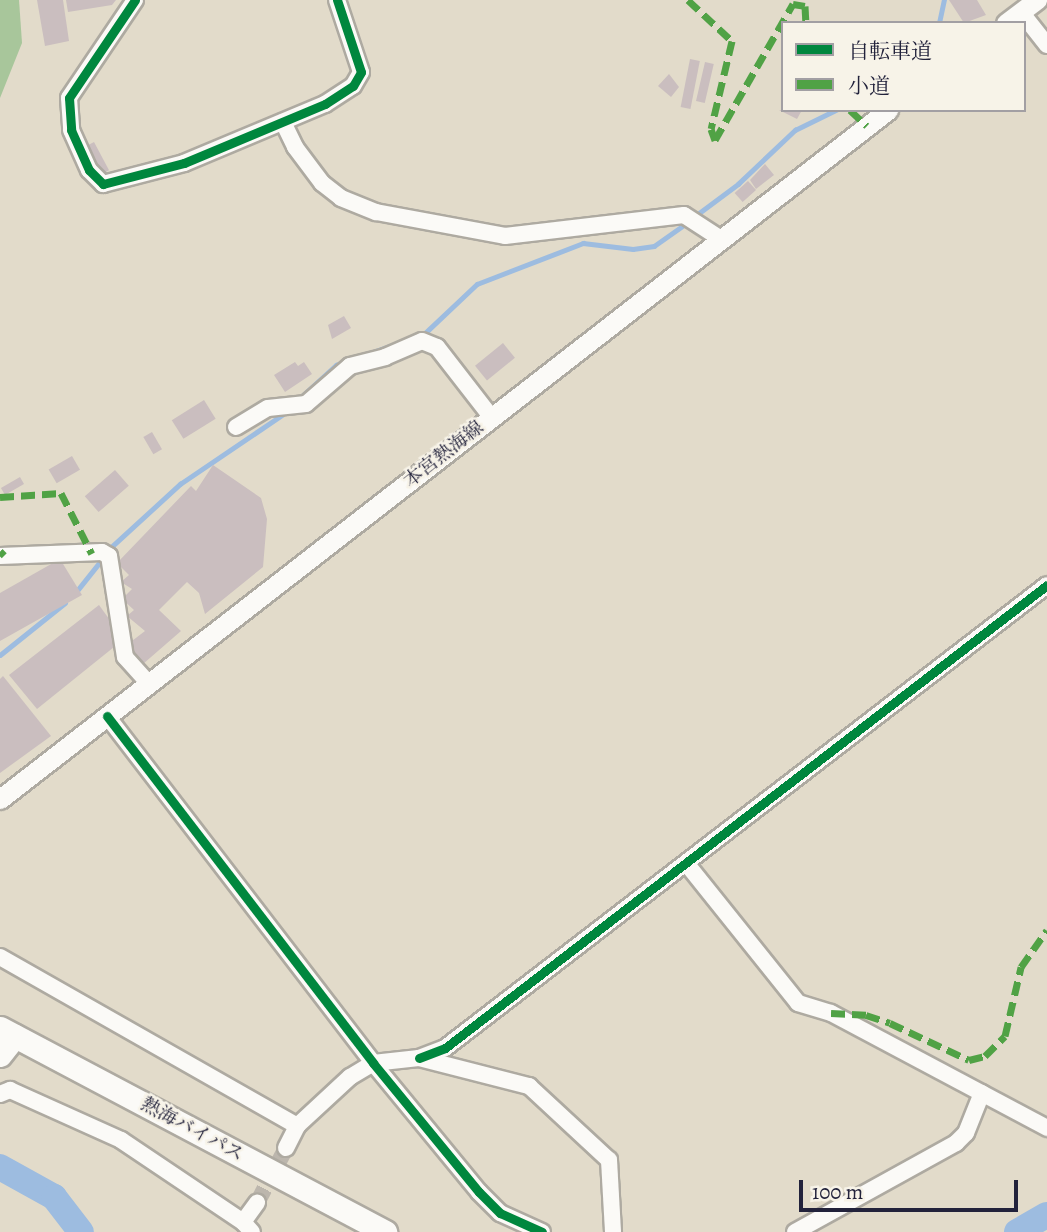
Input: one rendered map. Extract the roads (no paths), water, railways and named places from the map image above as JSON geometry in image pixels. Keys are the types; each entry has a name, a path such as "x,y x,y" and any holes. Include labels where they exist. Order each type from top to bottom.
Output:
{"highway":[{"path":"0,1055 7,1032"},
{"name":"熱海バイパス","path":"7,1032 385,1232"}],"main road":[{"path":"1014,17 1037,0"},
{"name":"本宮熱海線","path":"0,799 885,112"}],"street":[{"path":"135,0 69,98 71,130 95,178 111,184 172,166 284,122 325,104 359,79 360,72 337,0"},
{"path":"1026,27 1047,45"},
{"path":"284,122 295,147 322,183 341,198 376,212 505,236 684,215 720,239"},
{"path":"236,427 268,408 306,404 350,366 385,357 422,341 437,347 492,418"},
{"path":"0,556 102,552 109,556 125,657 149,684"},
{"path":"286,1148 297,1126 349,1077 373,1063 419,1058 445,1048 1047,585"},
{"path":"107,716 373,1063 500,1213 542,1232"},
{"path":"686,863 798,1003 831,1013 1047,1128"},
{"path":"0,957 297,1126"},
{"path":"419,1058 529,1086 609,1160 610,1231"},
{"path":"0,1094 10,1090 121,1140 248,1227 257,1203"},
{"path":"795,1232 956,1143 966,1133 982,1093"}],"waterway":[{"path":"939,21 944,0"},
{"path":"695,216 738,184 795,130 832,112"},
{"path":"423,335 477,284 583,243 633,249 654,246 688,222"},
{"path":"300,398 336,365 401,342"},
{"path":"108,550 180,484 282,415"},
{"path":"76,592 103,558"},
{"path":"0,655 65,603"},
{"path":"0,1167 54,1197 81,1232"},
{"path":"1017,1232 1047,1215"}],"tunnel":[{"path":"257,1203 286,1148"}]}
